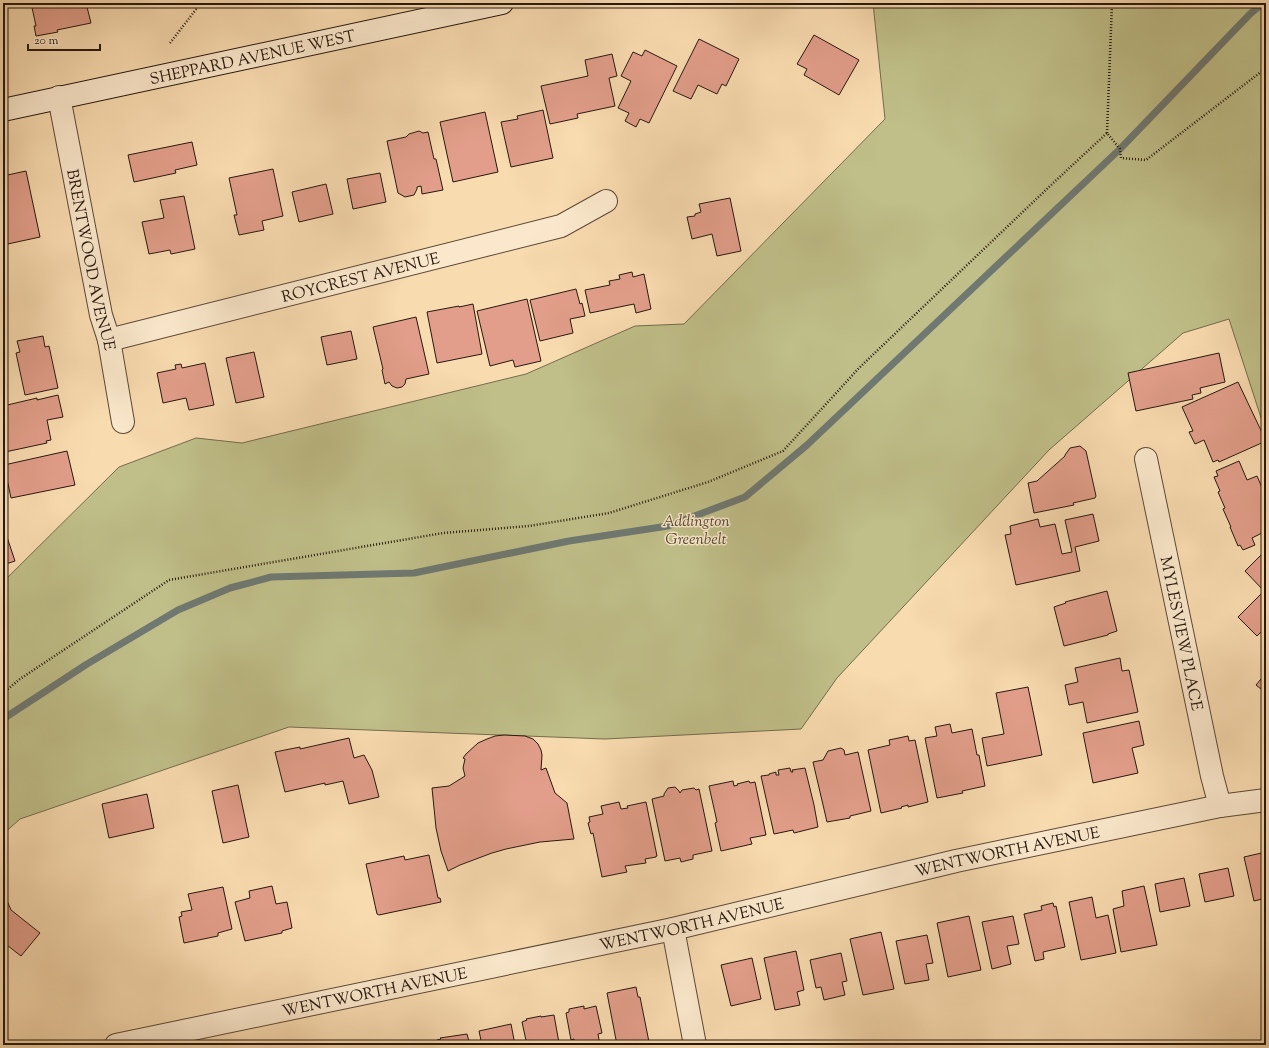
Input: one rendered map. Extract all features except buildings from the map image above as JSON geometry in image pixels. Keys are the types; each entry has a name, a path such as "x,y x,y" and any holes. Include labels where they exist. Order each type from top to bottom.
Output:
{"street":[{"name":"SHEPPARD AVENUE WEST","path":"3,110 502,3"},
{"name":"BRENTWOOD AVENUE","path":"59,97 101,315 109,340 123,422"},
{"name":"ROYCREST AVENUE","path":"109,340 561,226 606,200"},
{"name":"MYLESVIEW PLACE","path":"1146,460 1212,776 1220,806"},
{"name":"WENTWORTH AVENUE","path":"116,1045 673,930 956,861 1220,806 1266,800"},
{"path":"673,930 695,1045"}],"path":[{"path":"170,43 201,3"},
{"path":"1112,3 1107,133 1120,148 1121,158 1146,160 1266,68"},
{"path":"3,693 20,679 169,580 442,533 528,526 609,513 708,482 783,451 859,368 1107,133"}],"green space":[{"name":"Addington Greenbelt","path":"873,3 1266,3 1266,433 1229,319 1183,333 1049,450 837,678 801,729 605,739 289,727 20,819 3,834 3,582 119,467 196,438 242,443 526,374 635,326 684,324 885,119"}],"waterway":[{"path":"3,719 87,664 178,610 230,588 271,577 414,573 569,541 668,526 745,497 807,445 1120,149 1250,14 1263,3"}]}
